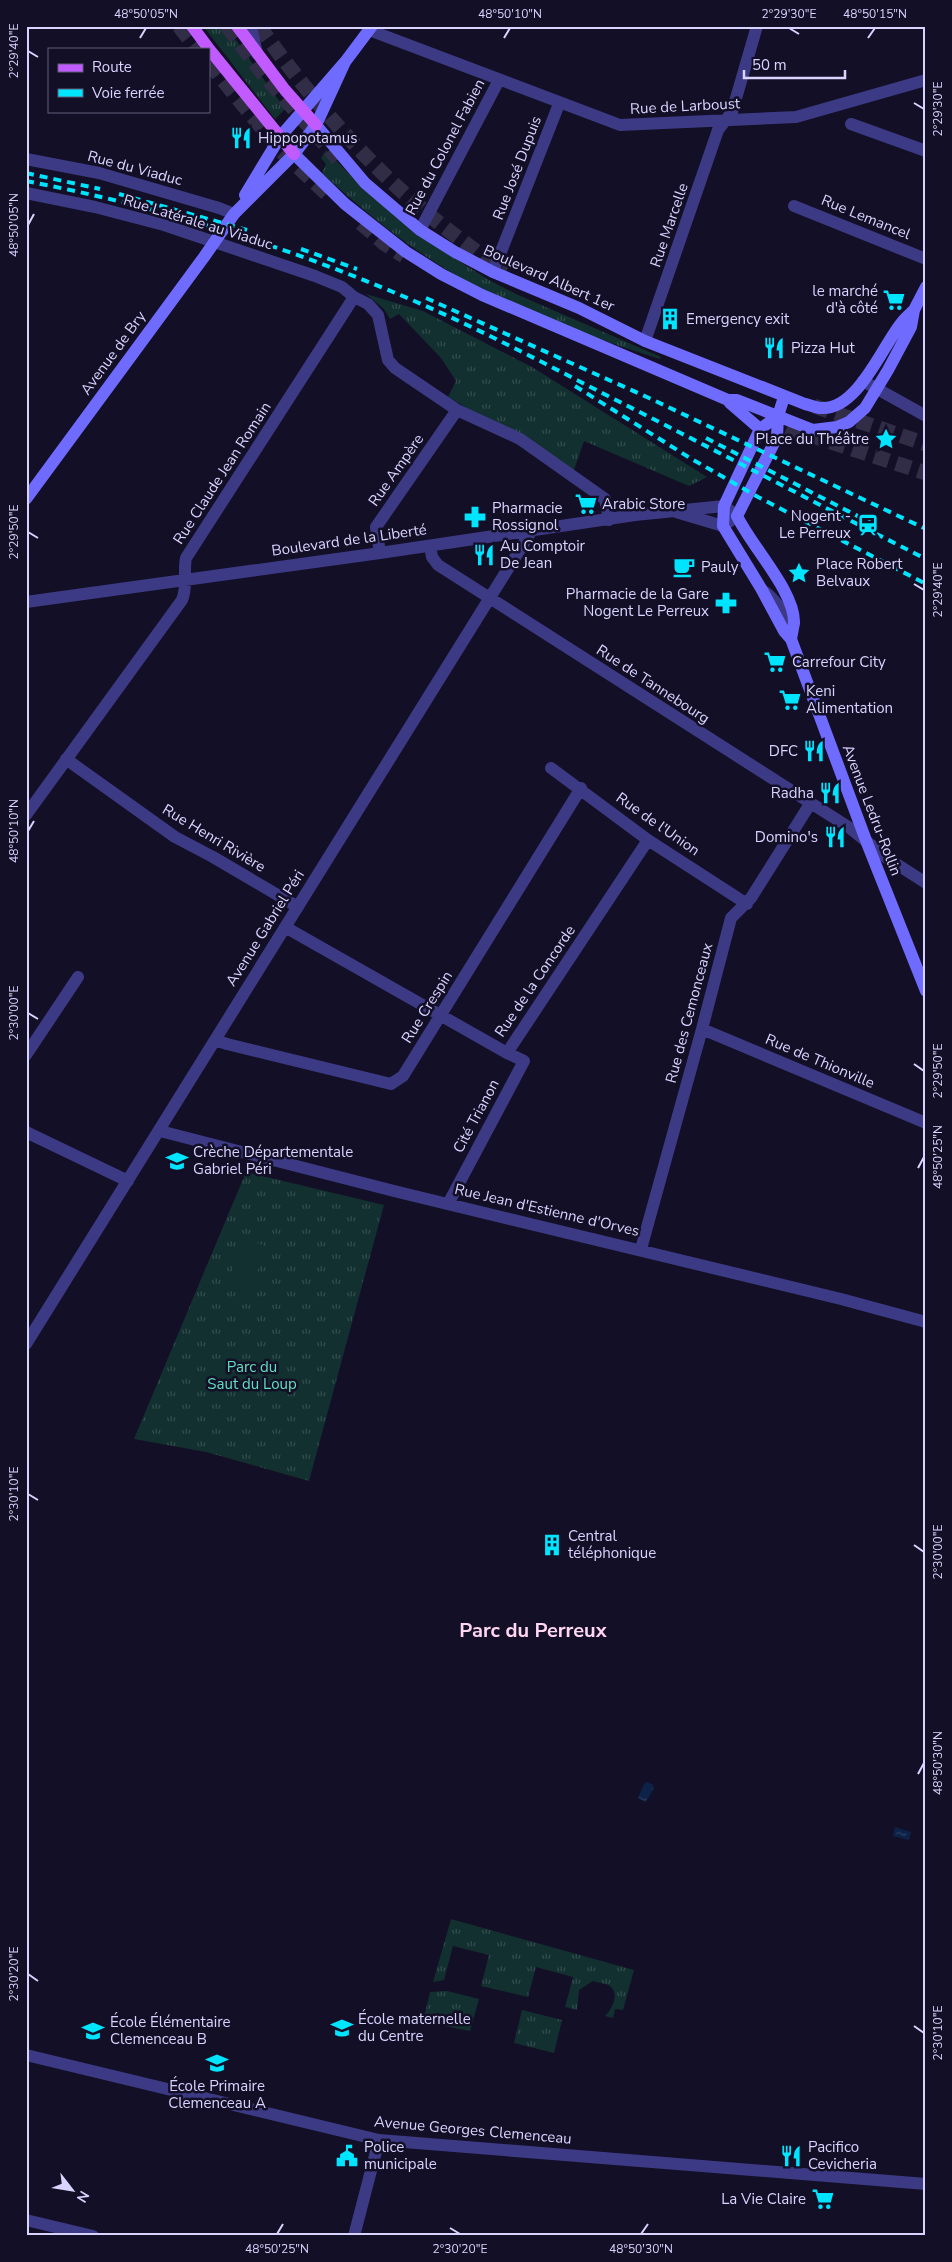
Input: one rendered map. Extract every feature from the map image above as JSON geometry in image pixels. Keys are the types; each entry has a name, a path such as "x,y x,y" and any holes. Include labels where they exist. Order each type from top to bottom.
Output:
{"main road":[{"path":"192,26 208,48"},
{"path":"237,26 257,54 316,125"},
{"path":"210,50 294,154"}],"street":[{"path":"251,26 257,54"},
{"name":"Rue Marcelle","path":"645,341 718,130 732,112 757,26"},
{"path":"234,214 280,137 345,62 370,28"},
{"name":"Rue de Larboust","path":"370,28 560,104 620,125 796,117 926,80"},
{"path":"234,214 294,154 316,125 345,62"},
{"name":"Rue du Colonel Fabien","path":"420,230 500,80"},
{"name":"Rue José Dupuis","path":"493,272 560,104"},
{"path":"851,124 926,151"},
{"name":"Boulevard Albert 1er","path":"316,125 365,183 420,230 493,272 579,308 645,341 806,404 822,408 831,406 847,397 863,381 902,321 914,310"},
{"path":"294,154 345,204 406,252 441,274 482,295 728,400 760,429"},
{"name":"Rue du Viaduc","path":"26,159 100,173 220,208 234,214"},
{"name":"Rue Latérale au Viaduc","path":"26,193 95,207 164,225 315,276 342,287 354,297 368,304 378,315 388,360 395,368 457,410 520,439 605,500 609,520"},
{"name":"Rue Lemancel","path":"794,206 926,258"},
{"name":"Avenue de Bry","path":"26,499 234,214"},
{"path":"728,400 737,400 813,430 837,427 849,422 865,408 877,388 911,327 914,310 926,287"},
{"name":"Rue Claude Jean Romain","path":"26,815 182,600 186,590 186,558 354,297"},
{"path":"863,381 926,416"},
{"path":"723,526 738,516 777,437 778,416 784,397"},
{"name":"Rue Ampère","path":"380,553 376,527 457,410"},
{"path":"723,526 724,506 760,429 778,416"},
{"path":"724,506 738,516 745,532 782,586 794,622 791,639"},
{"name":"Boulevard de la Liberté","path":"26,602 430,546 635,515 724,506"},
{"name":"Boulevard de la Liberté","path":"676,512 723,526"},
{"name":"Avenue Ledru-Rollin","path":"723,526 762,590 784,631 791,639 867,843 926,991"},
{"name":"Avenue Gabriel Péri","path":"26,1344 532,530"},
{"name":"Rue de Tannebourg","path":"430,546 432,557 438,565 850,828 867,843 926,883"},
{"name":"Avenue Ledru-Rollin","path":"762,590 771,595 786,616 794,622"},
{"name":"Rue Henri Rivière","path":"66,759 175,837 213,856 298,907"},
{"name":"Rue de l'Union","path":"551,768 581,788 648,840 747,904"},
{"name":"Rue Crespin","path":"215,1040 391,1084 403,1076 581,788"},
{"name":"Rue des Cemonceaux","path":"641,1249 731,918 747,904 810,804"},
{"name":"Rue de la Concorde","path":"285,927 441,1017 507,1052 648,840"},
{"path":"26,1055 78,977"},
{"name":"Rue de Thionville","path":"702,1029 926,1123"},
{"name":"Cité Trianon","path":"448,1204 524,1061 507,1052"},
{"name":"Rue Jean d'Estienne d'Orves","path":"160,1131 448,1204 841,1298 926,1322"},
{"path":"26,1132 128,1181"},
{"name":"Avenue Georges Clemenceau","path":"26,2055 379,2140 926,2184"},
{"path":"354,2236 379,2140"},
{"path":"26,2220 92,2236"}],"green space":[{"path":"203,26 226,26 285,109 275,119"},
{"path":"326,150 351,176 440,249 489,280 516,294 661,357 660,359 555,322 494,295 447,270 425,256 361,208 322,173 326,164 321,158"},
{"path":"366,294 423,311 532,367 707,477 689,486 584,441 574,470 448,397 456,381 441,358 399,314 390,319 384,309"},
{"name":"Parc du Saut du Loup","path":"246,1172 384,1205 309,1481 206,1452 134,1439"},
{"path":"240,1239 264,1245 253,1290 229,1284"},
{"path":"451,1919 634,1970 623,2010 615,2009 613,2018 605,2016 614,2001 613,1989 608,1985 593,1981 579,1990 577,2010 565,2007 573,1977 536,1967 528,1997 481,1986 489,1955 453,1946 444,1980 433,1982"},
{"path":"447,1991 479,1999 470,2031 444,2026 424,2017 430,1992"},
{"path":"522,2010 562,2020 554,2053 514,2043"}],"water":[{"path":"647,1782 652,1784 654,1788 646,1802 638,1798 644,1784"},
{"path":"895,1827 911,1832 909,1840 893,1836"}],"tunnel":[{"path":"179,26 196,48"},
{"path":"227,26 263,74 338,159"},
{"path":"259,26 303,85 351,141 377,167 431,216 488,261 506,272"},
{"path":"210,64 280,150 328,195"},
{"path":"361,223 385,244 404,256"},
{"path":"814,406 926,444"},
{"path":"766,418 794,430 926,473"}],"railway":[{"path":"26,173 100,189"},
{"path":"26,181 120,202 213,227 304,257 393,292 527,354 926,559"},
{"path":"119,194 247,230"},
{"path":"301,249 357,269"},
{"path":"426,298 649,398 926,529"},
{"path":"575,386 690,458 758,497 926,584"},
{"path":"706,438 877,526"}],"place":[{"name":"Hippopotamus","path":"241,138"},
{"name":"le marché d'à côté","path":"894,300"},
{"name":"Emergency exit","path":"670,319"},
{"name":"Pizza Hut","path":"774,348"},
{"name":"Place du Théâtre","path":"886,439"},
{"name":"Arabic Store","path":"586,504"},
{"name":"Pharmacie Rossignol","path":"475,517"},
{"name":"Nogent - Le Perreux","path":"868,525"},
{"name":"Au Comptoir De Jean","path":"484,555"},
{"name":"Pauly","path":"684,567"},
{"name":"Place Robert Belvaux","path":"799,573"},
{"name":"Pharmacie de la Gare Nogent Le Perreux","path":"726,603"},
{"name":"Carrefour City","path":"775,662"},
{"name":"Keni Alimentation","path":"790,700"},
{"name":"DFC","path":"814,751"},
{"name":"Radha","path":"830,793"},
{"name":"Domino's","path":"835,837"},
{"name":"Crèche Départementale Gabriel Péri","path":"177,1161"},
{"name":"Central téléphonique","path":"552,1545"},
{"name":"École maternelle du Centre","path":"342,2028"},
{"name":"École Élémentaire Clemenceau B","path":"93,2031"},
{"name":"École Primaire Clemenceau A","path":"217,2063"},
{"name":"Police municipale","path":"347,2156"},
{"name":"Pacifico Cevicheria","path":"791,2156"},
{"name":"La Vie Claire","path":"823,2199"}],"district":[{"name":"Parc du Perreux","path":"533,1630"}]}
